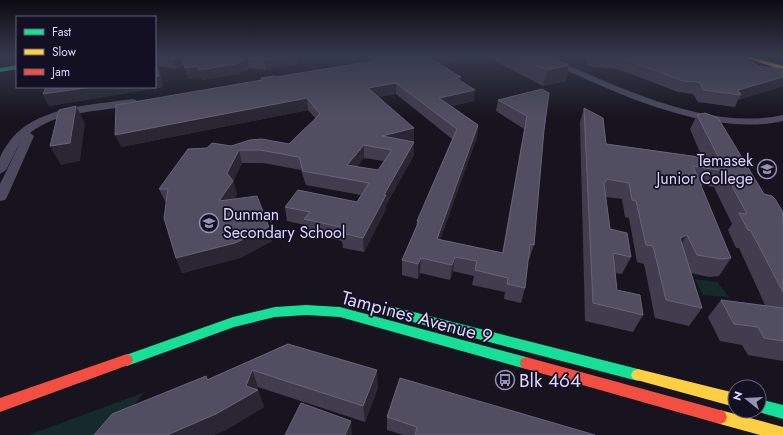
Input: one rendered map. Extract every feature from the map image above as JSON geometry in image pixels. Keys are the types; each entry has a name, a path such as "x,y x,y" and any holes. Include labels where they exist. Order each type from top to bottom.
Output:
{"main road":[{"name":"Tampines Avenue 9","path":"382,309 727,398"},
{"name":"Tampines Avenue 9","path":"0,406 233,322 275,312 306,310 340,312 783,434"},
{"path":"767,408 783,412"}],"street":[{"path":"586,76 643,101 672,110 712,118 736,120 783,118"},
{"path":"0,170 16,140 27,130 59,116 144,100"},
{"path":"0,196 26,138 34,130 64,117 101,108"}],"green space":[{"path":"695,279 717,282 729,297 703,295"},
{"path":"145,392 109,435 29,435"}],"building":[{"path":"670,76 783,76 738,90 741,95 704,90 699,82 683,81"},
{"path":"461,77 456,78 475,90 439,98 478,125 437,239 503,253 527,116 498,100 542,89 549,93 544,130 534,245 530,244 525,288 507,284 508,278 475,270 477,261 455,257 452,265 421,258 418,264 402,260 419,221 417,221 457,129 396,83 368,88 414,128 382,136 414,142 384,195 386,195 363,238 342,233 345,228 304,219 310,212 285,207 298,190 357,202 369,183 303,171 299,157 260,150 239,150 227,173 233,181 219,201 257,196 269,227 235,243 176,258 164,218 168,189 159,189 188,149 207,148 212,143 231,146 250,140 262,139 289,144 320,114 307,98 115,135 116,105 262,80 261,78","holes":["364,145 392,150 378,170 347,165"]},
{"path":"46,88 84,88 43,94"},
{"path":"76,106 70,143 50,146 59,110"},
{"path":"584,108 603,118 606,144 720,160 697,115 705,113 718,118 764,194 772,196 783,212 783,292 751,231 748,230 739,213 747,214 724,171 693,166 731,258 721,259 697,255 687,235 680,238 702,308 666,300 653,246 646,245 636,201 632,200 629,183 607,179 604,184 610,229 627,233 631,257 613,253 617,290 640,295 643,315 593,303"},
{"path":"721,300 783,308 783,341 764,338 758,327 734,324"},
{"path":"288,344 377,370 363,406 252,370 246,386 258,390 216,414 167,435 94,435 112,414 206,376 207,380"},
{"path":"400,378 595,435 415,435 417,427 387,417"},
{"path":"301,403 351,421 345,435 285,435"}],"traffic: fast":[{"path":"127,360 233,322 275,312 306,310 340,312 526,363"},
{"path":"390,311 638,375"},
{"path":"767,408 783,412"}],"traffic: slow":[{"path":"638,375 727,398"},
{"path":"720,417 783,434"}],"traffic: jam":[{"path":"0,405 127,360"},
{"path":"526,363 720,417"}],"place":[{"name":"Temasek Junior College","path":"767,169"},
{"name":"Dunman Secondary School","path":"209,223"},
{"name":"Blk 464","path":"505,380"}]}
